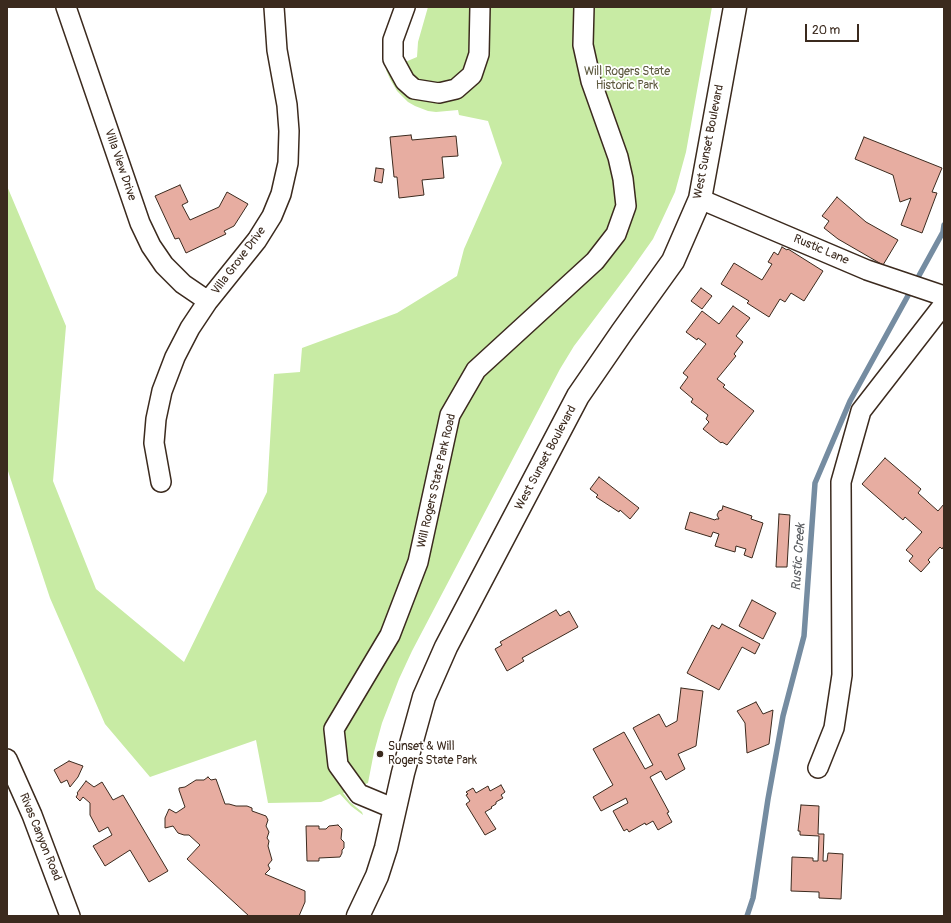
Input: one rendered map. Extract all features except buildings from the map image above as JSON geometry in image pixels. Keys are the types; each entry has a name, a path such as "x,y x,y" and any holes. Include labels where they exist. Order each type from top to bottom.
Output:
{"main road":[{"name":"West Sunset Boulevard","path":"358,916 377,876 424,697 446,647 578,396 673,262 700,199 734,7"}],"street":[{"name":"Villa View Drive","path":"66,7 140,223 151,246 164,265 183,284 208,301"},
{"name":"Villa Grove Drive","path":"161,482 154,443 156,419 162,391 175,358 190,328 208,301 257,240 272,216 282,188 288,163 289,131 287,105 277,50 274,7"},
{"path":"404,7 393,40 393,59 405,81 414,89 439,93 456,89 472,75 479,54 480,7"},
{"name":"Will Rogers State Park Road","path":"395,809 360,794 338,765 334,729 390,635 418,562 450,415 476,370 595,261 616,234 626,206 623,179 618,157 591,81 584,46 584,7"},
{"name":"Rustic Lane","path":"700,199 867,270 944,296"},
{"path":"818,768 834,728 842,675 841,482 861,412 944,304"},
{"name":"Rivas Canyon Road","path":"7,759 32,815 70,916"}],"green space":[{"name":"Will Rogers State Historic Park","path":"428,7 712,7 686,152 675,192 653,239 574,346 560,369 412,651 399,679 382,723 374,752 368,783 343,793 350,802 362,812 363,815 351,806 340,794 321,802 268,803 256,740 150,777 105,724 50,598 7,468 7,186 66,326 53,481 96,589 184,662 267,492 274,374 300,372 302,348 397,313 457,276 464,249 502,163 488,121 459,115 458,110 436,112 428,111 415,106 408,102 397,91 390,79 386,70 417,57 418,42"}],"waterway":[{"name":"Rustic Creek","path":"747,916 753,898 768,799 783,716 804,636 815,483 850,401 943,232 944,225"}],"place":[{"name":"Sunset & Will Rogers State Park","path":"380,754"}]}
